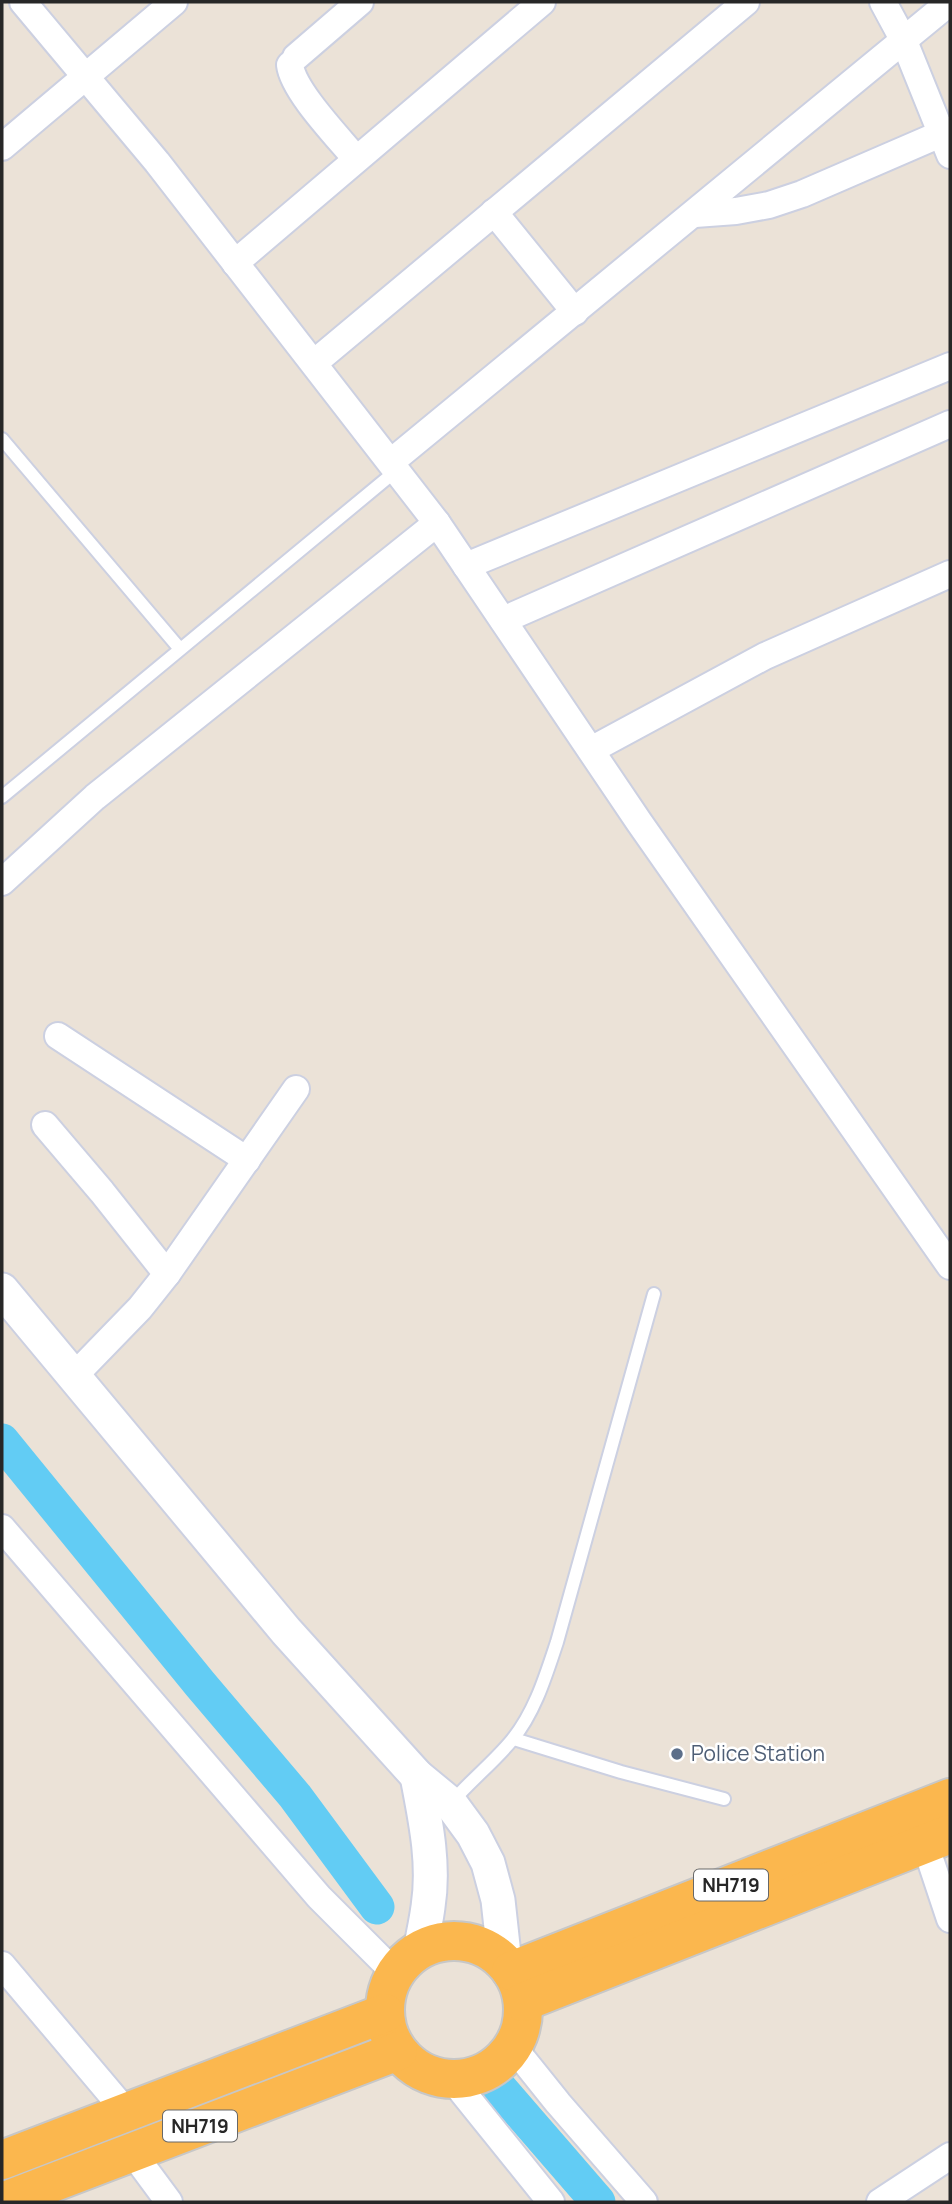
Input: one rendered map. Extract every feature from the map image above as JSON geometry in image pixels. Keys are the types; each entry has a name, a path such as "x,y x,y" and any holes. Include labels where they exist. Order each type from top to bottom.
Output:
{"highway":[{"name":"NH719","path":"513,1979 950,1798"},
{"name":"NH719","path":"513,1979 938,1839"},
{"path":"446,1942 474,1944 491,1952 513,1979 522,2025 513,2047 501,2061 470,2078 452,2079 431,2076 413,2066 398,2052 389,2033 385,2013 387,1992 407,1962 446,1942"},
{"name":"NH719","path":"2,2161 385,2013"},
{"name":"NH719","path":"2,2202 398,2052"}],"street":[{"path":"23,2 157,162 437,523 591,750 950,1266"},
{"path":"2,147 174,2"},
{"path":"356,159 291,75 293,61 360,2"},
{"path":"235,262 542,2"},
{"path":"314,363 746,2"},
{"path":"695,214 769,205 947,140 904,41 883,2"},
{"path":"393,466 950,2"},
{"path":"494,212 575,312"},
{"path":"466,566 950,366"},
{"path":"503,620 950,424"},
{"path":"2,882 95,797 437,523"},
{"path":"591,750 765,656 950,575"},
{"path":"58,1035 247,1160"},
{"path":"74,1376 140,1308 167,1274 296,1089"},
{"path":"45,1125 167,1274"},
{"path":"2,1290 286,1631 417,1776 439,1814 473,1834 488,1863 513,1979"},
{"path":"2,1528 318,1897 407,1962 429,1906 439,1814"},
{"path":"938,1839 950,1919"},
{"path":"2,1965 127,2113"},
{"path":"513,2047 644,2202"},
{"path":"452,2079 551,2202"},
{"path":"132,2152 169,2202"},
{"path":"880,2202 950,2156"}],"lane":[{"path":"2,439 180,649"},
{"path":"2,797 393,466"},
{"path":"439,1814 513,1739 543,1684 654,1294"},
{"path":"513,1739 621,1772 724,1799"}],"waterway":[{"path":"2,1441 295,1796 377,1907"},
{"path":"488,2075 598,2202"}],"place":[{"name":"Police Station","path":"677,1754"}]}
